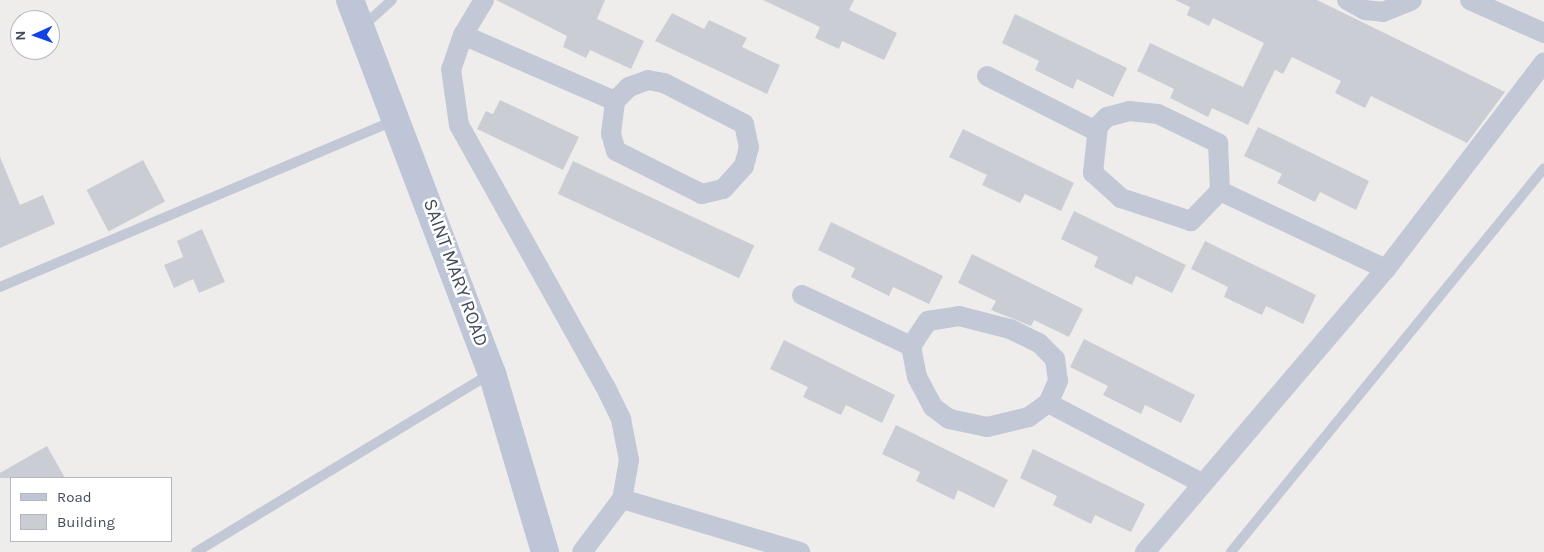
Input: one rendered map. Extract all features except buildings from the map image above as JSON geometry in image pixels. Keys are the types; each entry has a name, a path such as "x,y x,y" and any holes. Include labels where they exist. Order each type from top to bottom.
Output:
{"street":[{"name":"SAINT MARY ROAD","path":"350,0 398,119 492,373 545,552"},
{"path":"484,0 463,35 451,69 458,125 621,419 629,460 622,499 582,552"},
{"path":"1347,0 1383,12 1412,0"},
{"path":"1470,0 1544,33"},
{"path":"463,35 616,101"},
{"path":"1145,552 1202,482 1386,268 1544,62"},
{"path":"987,76 1096,131"},
{"path":"648,80 731,114 744,124 749,147 744,166 723,189 702,194 626,160 611,134 616,101 629,87 648,80"},
{"path":"1128,111 1158,114 1191,127 1218,143 1220,191 1192,221 1120,198 1093,173 1096,131 1107,117 1128,111"},
{"path":"1220,191 1386,268"},
{"path":"802,295 912,346"},
{"path":"959,316 1010,329 1039,342 1055,359 1058,381 1048,403 1007,425 967,426 950,419 924,394 912,346 928,321 959,316"},
{"path":"1048,403 1202,482"},
{"path":"622,499 800,552"}],"lane":[{"path":"362,28 392,0"},
{"path":"0,287 398,119"},
{"path":"1231,552 1544,168"},
{"path":"196,552 492,373"}]}
